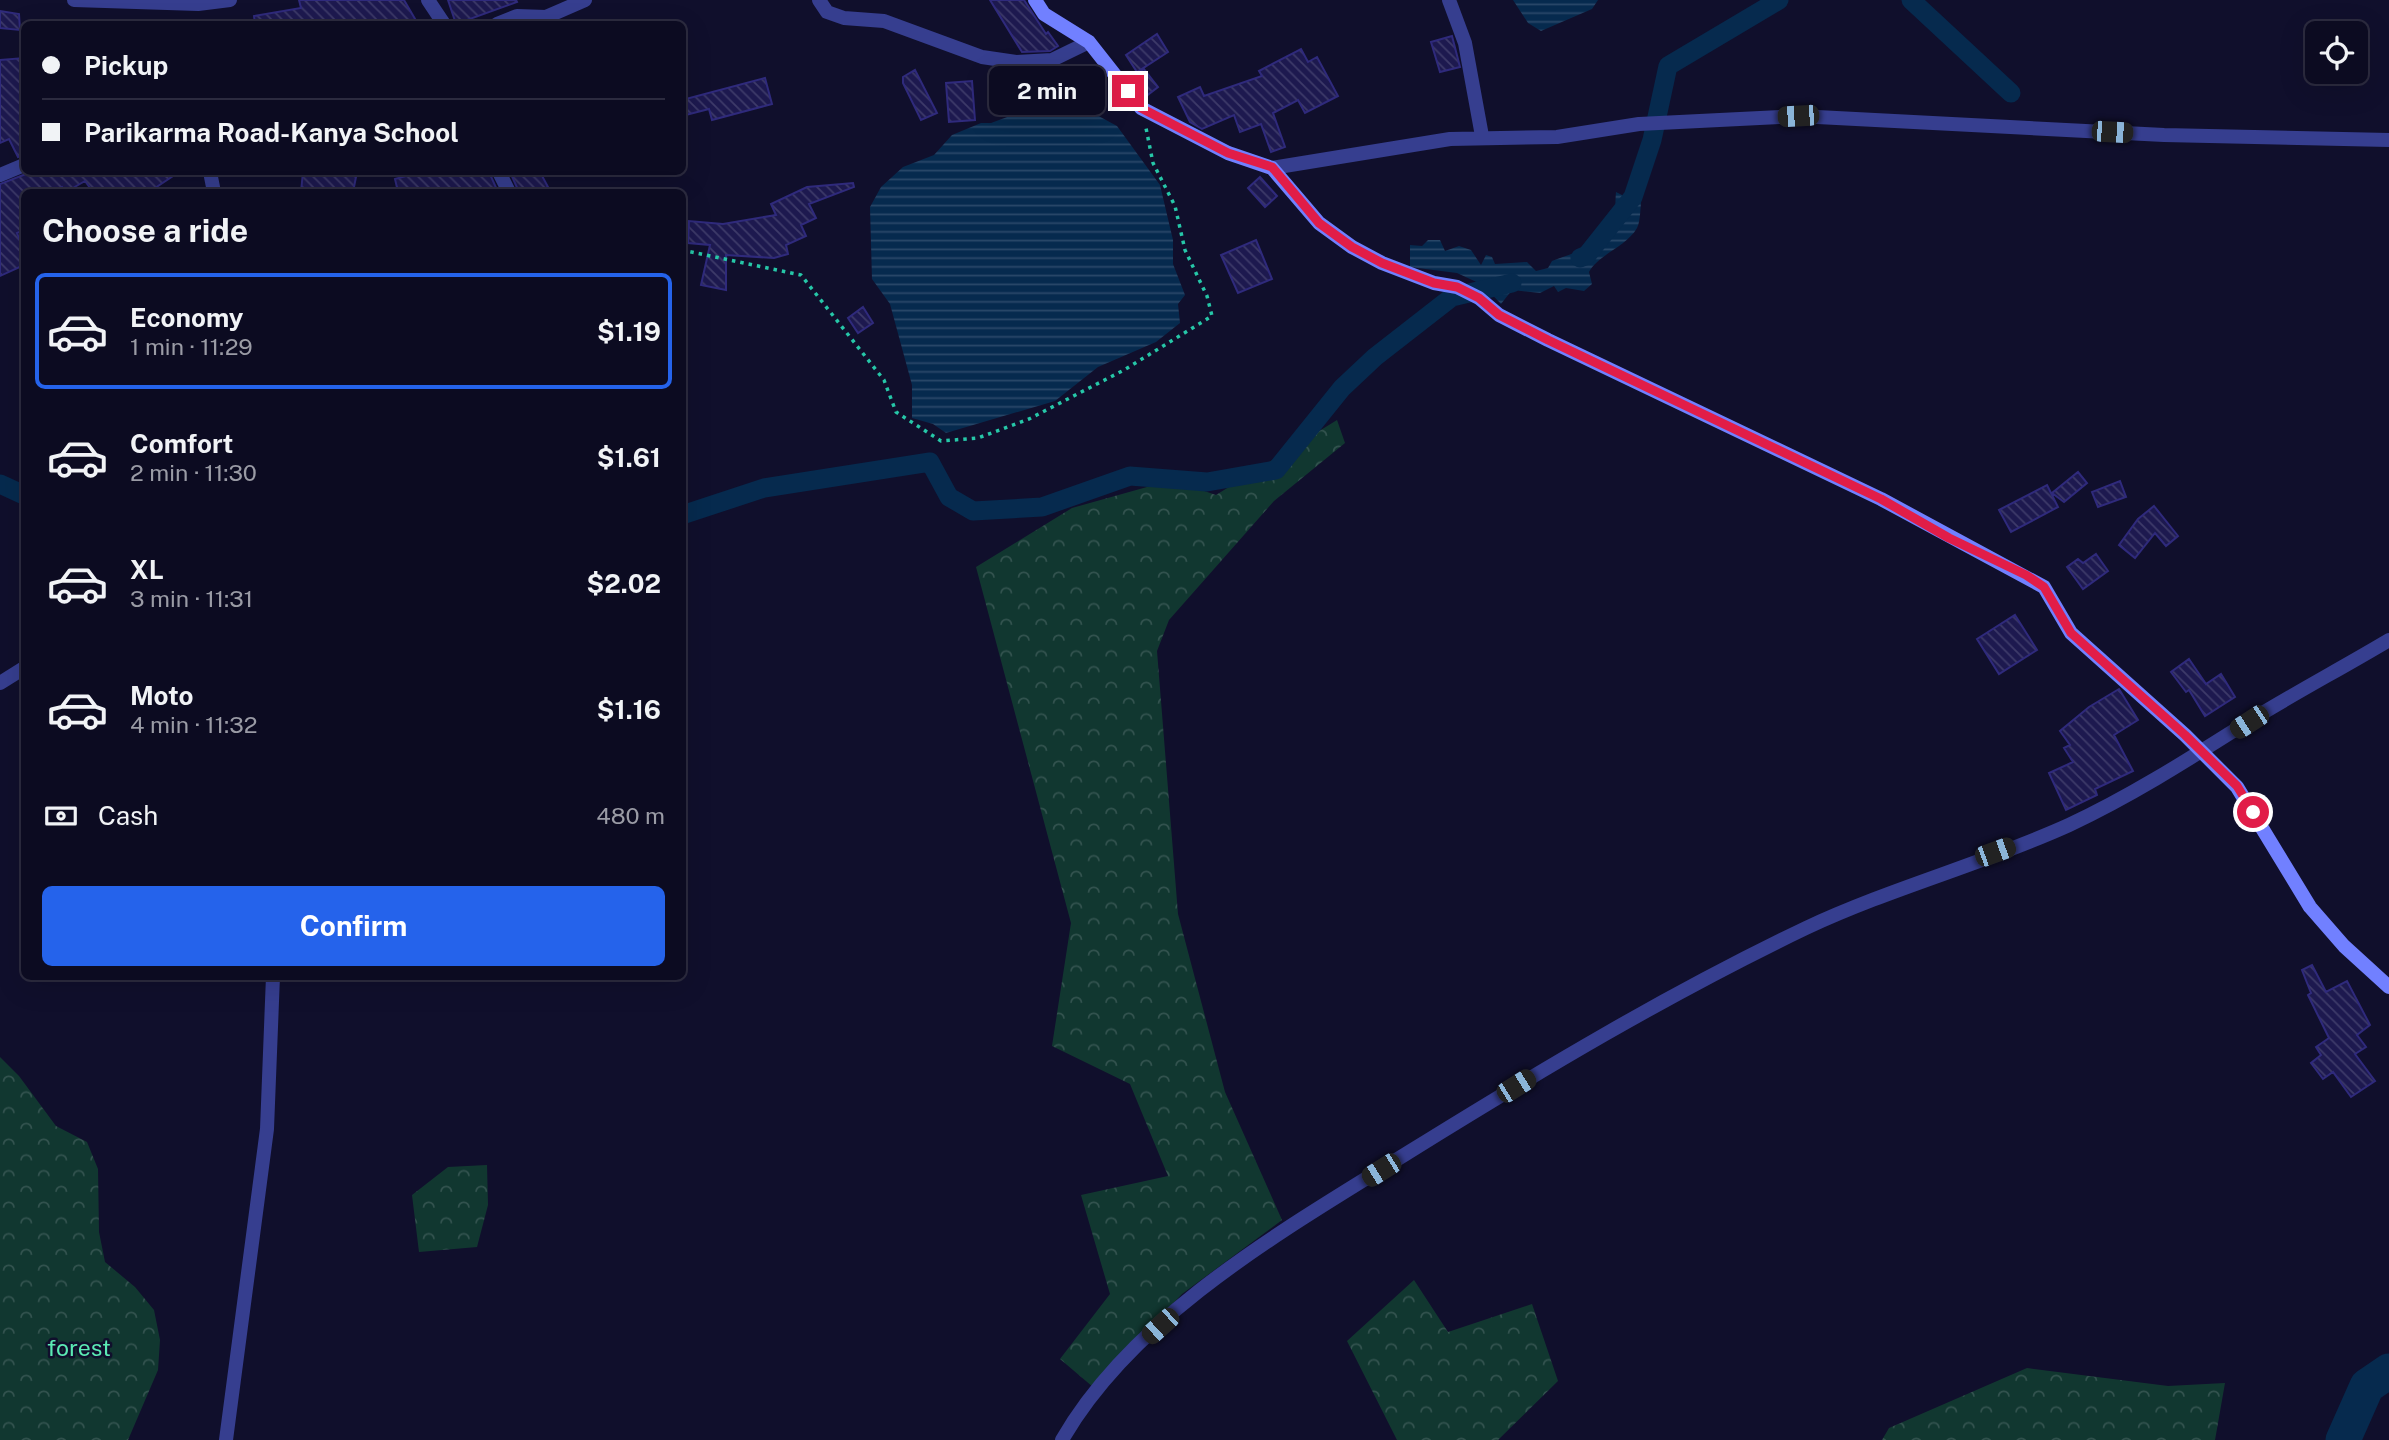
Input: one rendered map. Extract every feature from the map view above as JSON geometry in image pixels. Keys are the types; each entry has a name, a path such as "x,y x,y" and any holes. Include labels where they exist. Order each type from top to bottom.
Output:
{"street":[{"path":"74,0 162,0 198,4 230,0"},
{"path":"428,0 442,21"},
{"path":"504,21 517,16 546,17 586,0"},
{"path":"819,0 827,12 844,19 884,21 982,57 1016,62 1052,60 1089,41"},
{"path":"1035,0 1044,14 1089,41 1141,108 1228,153 1272,167 1378,148 1482,136 1557,136 1639,124 1798,116 2164,135 2389,140"},
{"path":"1449,0 1465,43 1482,136"},
{"path":"0,175 21,166"},
{"path":"1272,167 1319,223 1362,252 1434,283 1457,287 1479,298 1499,315 1881,499 2044,587 2071,633 2237,786 2310,907 2344,946 2389,987"},
{"path":"1062,1440 1108,1378 1146,1338 1231,1265 1538,1072 1647,1009 1808,928 2068,825 2201,753 2389,640"},
{"path":"0,682 21,669"},
{"path":"226,1440 267,1129 273,980"}],"path":[{"path":"686,251 801,275 851,343 884,380 896,412 942,441 978,438 1029,419 1078,396 1212,316 1207,296 1185,250 1175,206 1153,163 1141,108"}],"green space":[{"path":"1337,420 1345,443 1274,501 1169,620 1157,651 1178,914 1225,1092 1282,1220 1182,1294 1093,1387 1060,1359 1110,1294 1081,1195 1168,1176 1130,1084 1052,1046 1071,923 976,567 1072,508 1172,480 1216,495"},
{"name":"forest","path":"0,1057 19,1076 56,1126 87,1142 98,1169 99,1232 105,1262 135,1287 154,1310 160,1340 158,1370 128,1440 0,1440"},
{"path":"487,1165 488,1205 477,1247 419,1252 412,1195 448,1167"},
{"path":"1414,1280 1448,1332 1532,1304 1558,1381 1498,1440 1397,1440 1347,1341"},
{"path":"2027,1368 2168,1386 2225,1383 2215,1440 1882,1440 1889,1428"}],"water":[{"path":"1513,0 1598,0 1592,9 1541,31 1528,23"},
{"path":"1069,100 1117,126 1160,185 1173,240 1173,264 1185,295 1178,304 1180,323 1156,342 1098,367 1055,401 946,433 933,424 912,418 912,385 890,304 872,279 870,207 881,187 903,167 934,155 952,135 1048,102"},
{"path":"1616,192 1630,199 1642,195 1638,225 1632,235 1593,266 1589,272 1592,284 1584,291 1566,288 1558,292 1554,286 1540,293 1512,290 1501,304 1483,285 1457,273 1410,267 1410,245 1422,246 1428,240 1440,240 1445,251 1459,246 1471,250 1481,265 1486,255 1492,257 1495,264 1527,262 1536,271 1548,268 1552,261 1595,244 1608,233 1614,222"}],"building":[{"path":"299,0 404,0 416,21 255,21 254,16 301,8"},
{"path":"448,0 517,2 464,21 455,21"},
{"path":"990,0 1024,0 1046,34 1048,32 1058,46 1050,51 1022,52"},
{"path":"0,11 19,14 20,30 0,28"},
{"path":"1157,34 1168,52 1137,72 1126,55"},
{"path":"1452,36 1460,67 1440,72 1431,42"},
{"path":"1301,49 1308,62 1317,57 1338,96 1305,113 1298,100 1273,113 1285,147 1271,152 1261,124 1240,132 1234,115 1202,129 1190,122 1178,97 1200,87 1204,96 1262,76 1259,71"},
{"path":"21,58 21,156 18,157 9,139 0,143 0,60"},
{"path":"1144,69 1158,87 1145,97 1130,78"},
{"path":"915,70 937,113 921,120 903,83 903,77"},
{"path":"765,78 772,104 712,120 709,109 686,115 686,99"},
{"path":"972,81 975,120 949,122 946,83"},
{"path":"23,175 174,175 154,189 91,189 85,181 71,189 21,189 21,231 17,233 21,243 21,266 0,276 0,184"},
{"path":"303,175 356,175 354,189 301,189"},
{"path":"410,175 490,175 497,189 397,189 395,179"},
{"path":"511,175 542,175 548,187 544,189 518,189"},
{"path":"1260,177 1277,196 1265,207 1248,188"},
{"path":"853,183 854,187 809,204 816,218 801,225 806,236 786,245 788,254 774,258 726,255 726,290 701,285 710,245 688,243 689,221 723,224 776,215 771,204 807,187"},
{"path":"1256,240 1272,279 1238,293 1221,255"},
{"path":"863,307 873,323 858,333 848,318"},
{"path":"2078,472 2087,483 2064,502 2052,493"},
{"path":"2120,481 2126,497 2098,507 2092,492"},
{"path":"2047,485 2058,507 2011,532 1999,510"},
{"path":"2154,506 2178,536 2166,546 2155,533 2135,558 2119,545 2138,519"},
{"path":"2096,554 2108,571 2083,589 2067,567 2078,559 2083,563"},
{"path":"2015,615 2037,650 1999,674 1977,639"},
{"path":"2189,659 2206,684 2221,674 2235,697 2205,716 2189,690 2186,692 2171,672"},
{"path":"2119,689 2138,720 2114,735 2133,771 2095,789 2097,795 2066,810 2049,773 2073,762 2064,748 2070,745 2060,731 2089,707"},
{"path":"2312,965 2326,992 2347,981 2370,1025 2357,1035 2366,1047 2355,1054 2375,1081 2351,1097 2333,1072 2323,1079 2311,1063 2321,1055 2316,1047 2329,1038 2308,995 2311,993 2302,970"}],"waterway":[{"path":"1580,258 1587,255 1633,197 1652,140 1668,66 1779,0"},
{"path":"1911,0 2011,93"},
{"path":"686,514 764,488 930,462 949,497 973,511 1042,507 1130,476 1207,482 1276,470 1342,388 1375,357 1452,297 1512,283"},
{"path":"0,484 21,494"},
{"path":"2343,1440 2367,1386 2389,1371"}],"route":[{"path":"1128,91 1141,108 1228,153 1272,167 1319,223 1352,247 1382,263 1434,283 1457,287 1479,298 1499,315 1548,340 1881,499 1949,538 2026,575 2044,587 2071,633 2185,735 2237,786 2253,812"}]}
